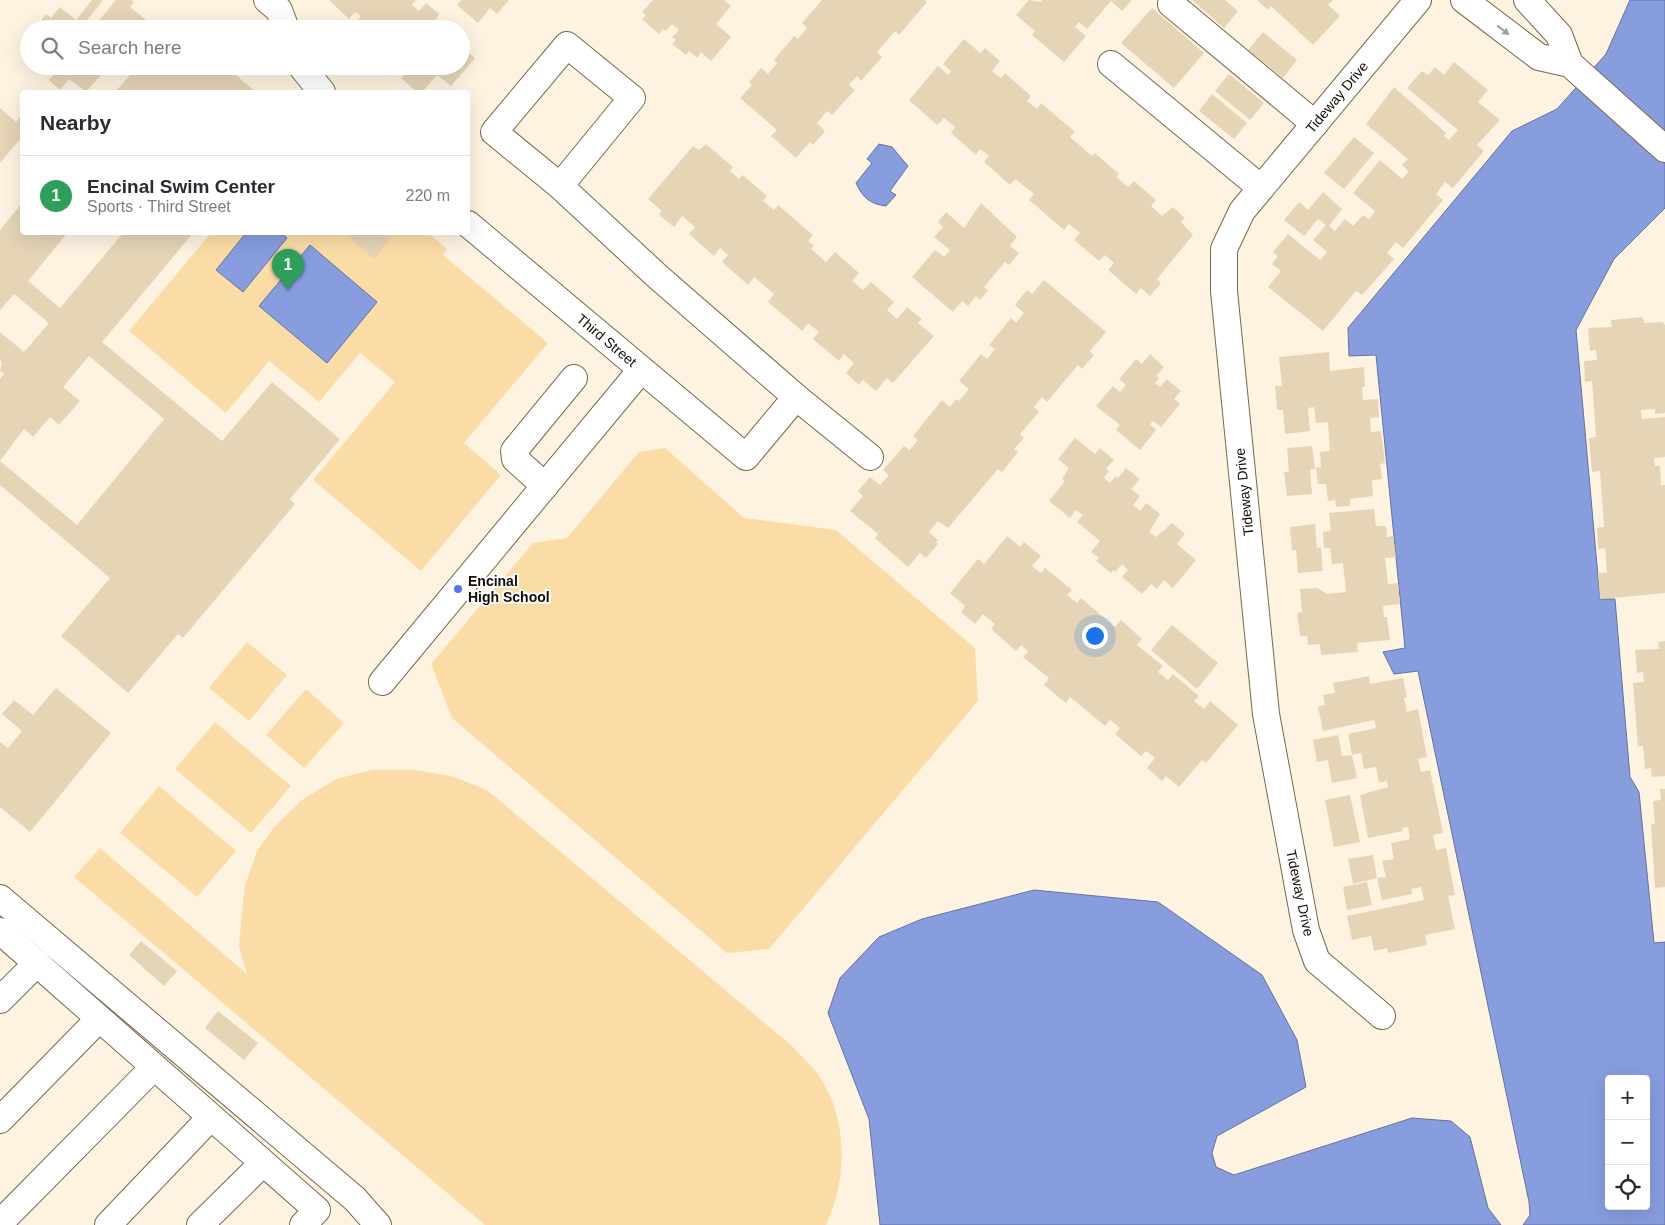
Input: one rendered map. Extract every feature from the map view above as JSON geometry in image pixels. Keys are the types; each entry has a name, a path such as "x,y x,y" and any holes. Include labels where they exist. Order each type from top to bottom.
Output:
{"street":[{"name":"Tideway Drive","path":"1382,1016 1317,961 1306,930 1266,714 1224,291 1224,249 1242,211 1418,0"},
{"path":"1464,0 1539,57 1570,64 1665,149"},
{"path":"1527,0 1560,34 1570,64"},
{"path":"1171,4 1314,124"},
{"path":"560,186 632,98 567,45 494,132 560,186 650,270 796,397 870,457"},
{"path":"1111,64 1261,188"},
{"path":"308,75 320,90"},
{"name":"Third Street","path":"470,226 746,457 796,397"},
{"path":"382,682 641,370"},
{"path":"545,486 516,459 514,451 574,378"},
{"path":"0,898 355,1199 378,1225"},
{"path":"0,931 317,1210 303,1225"},
{"path":"0,1000 36,963"},
{"path":"0,1120 99,1019"},
{"path":"0,1223 154,1067"},
{"path":"108,1225 211,1117"},
{"path":"200,1225 263,1163"}],"shaded area":[{"path":"209,235 431,235 447,249 443,255 548,343 464,443 501,475 421,571 313,480 395,382 360,353 319,402 269,361 226,413 129,331"},
{"path":"665,448 744,518 836,530 975,648 978,701 769,949 727,953 452,718 431,664 533,543 567,538 639,452"},
{"path":"247,642 287,675 249,721 209,688"},
{"path":"306,689 344,723 304,768 266,735"},
{"path":"215,722 291,786 251,833 175,769"},
{"path":"372,770 414,770 451,776 487,790 792,1046 818,1074 828,1091 840,1129 841,1168 833,1207 826,1225 485,1225 74,877 100,848 247,974 239,947 245,886 257,851 274,827 302,800 336,779"},
{"path":"159,786 236,851 197,897 120,833"}],"water":[{"path":"1630,0 1665,0 1665,208 1614,259 1576,330 1600,599 1615,599 1630,777 1639,792 1654,943 1665,942 1665,1225 1523,1225 1530,1215 1529,1202 1418,671 1394,674 1383,652 1405,648 1376,355 1349,356 1348,328 1512,131 1557,109 1606,54"},
{"path":"879,144 892,147 908,166 890,191 896,195 886,206 876,204 868,199 861,193 856,183 872,163 867,159"},
{"path":"244,235 283,235 287,238 243,292 216,270"},
{"path":"310,245 377,302 327,363 259,306"},
{"path":"1034,890 1158,902 1262,975 1297,1040 1306,1087 1217,1136 1212,1153 1216,1167 1234,1175 1412,1118 1451,1121 1470,1137 1488,1208 1501,1225 880,1225 869,1119 828,1013 840,978 879,937 922,919"}],"building":[{"path":"92,0 103,0 87,20 76,20"},
{"path":"116,0 132,0 134,2 130,7 146,20 99,20"},
{"path":"329,0 416,0 412,5 419,11 426,3 439,14 435,20 358,20 361,16 355,12 349,19"},
{"path":"461,0 509,0 497,14 490,8 478,23 457,5"},
{"path":"653,0 724,0 731,6 716,24 731,37 711,61 701,52 697,58 689,51 686,55 672,44 676,40 672,37 679,30 672,24 666,31 663,29 659,34 642,19 646,15 642,12"},
{"path":"822,0 925,0 927,2 899,35 895,31 877,52 882,57 861,81 857,76 849,85 855,90 832,115 827,111 817,123 825,131 813,145 810,142 796,158 771,136 777,130 740,98 752,85 749,82 761,68 768,74 777,63 774,60 794,36 798,39 807,28 802,23"},
{"path":"1029,0 1040,2 1042,0 1132,0 1122,11 1111,1 1087,29 1079,22 1075,27 1086,36 1064,62 1032,35 1035,31 1016,15"},
{"path":"1192,0 1225,0 1238,11 1224,28"},
{"path":"1257,0 1333,0 1328,5 1340,16 1313,45 1271,6 1268,10"},
{"path":"60,7 76,20 41,20 46,14 51,18"},
{"path":"1152,8 1204,53 1174,88 1121,43"},
{"path":"1263,32 1297,60 1283,78 1248,50"},
{"path":"964,39 980,53 985,48 1000,61 992,71 1001,78 1005,73 1031,96 1027,101 1037,109 1041,103 1075,132 1070,137 1092,156 1095,153 1119,174 1116,177 1128,187 1134,181 1156,200 1151,206 1162,216 1173,207 1185,218 1181,222 1193,235 1157,279 1161,283 1150,296 1141,288 1136,294 1108,270 1114,263 1105,255 1099,261 1074,240 1080,233 1069,224 1064,230 1029,200 1034,194 1015,179 1010,185 984,162 989,156 980,149 976,155 951,133 955,127 944,118 937,125 909,100 938,66 948,75 951,71 943,64"},
{"path":"470,54 475,58 470,64"},
{"path":"1454,62 1488,90 1478,102 1500,120 1477,145 1484,151 1453,188 1445,182 1436,194 1443,200 1403,248 1396,242 1387,253 1394,259 1362,295 1356,291 1323,331 1268,287 1281,271 1272,264 1278,256 1273,252 1288,234 1320,260 1327,252 1313,240 1326,225 1318,219 1304,236 1284,220 1299,202 1308,210 1323,192 1342,209 1329,226 1335,231 1345,219 1353,226 1363,215 1369,219 1375,211 1353,193 1380,160 1402,179 1409,171 1402,165 1408,159 1366,124 1394,87 1446,133 1444,136 1449,140 1458,130 1407,88 1422,71 1428,75 1435,67 1444,75"},
{"path":"1229,74 1264,103 1250,120 1215,91"},
{"path":"53,75 101,75 88,90 83,90 69,79 60,90 49,80"},
{"path":"130,75 236,75 254,90 117,90"},
{"path":"403,75 437,75 424,90 415,90 401,78"},
{"path":"437,75 460,75 451,86"},
{"path":"1212,94 1247,123 1234,139 1199,111"},
{"path":"0,108 16,122 20,117 20,139 0,163"},
{"path":"1354,137 1374,153 1344,189 1324,173"},
{"path":"706,144 733,167 730,171 739,179 743,175 767,196 763,201 774,210 778,205 813,235 808,241 814,246 811,249 826,262 835,252 859,273 852,281 863,290 871,282 894,302 887,310 897,319 907,307 922,319 918,323 934,336 893,383 887,378 876,391 863,380 859,385 846,373 854,363 844,354 839,361 813,339 819,332 808,323 802,331 768,302 774,294 754,277 748,285 722,262 728,255 720,248 714,256 689,234 695,227 682,216 674,227 659,215 662,211 648,199 693,146 699,150"},
{"path":"981,203 1017,237 1010,246 1019,253 1009,265 1005,262 984,287 988,290 980,300 976,296 968,306 962,301 953,312 912,277 935,250 944,257 950,250 934,237 943,227 938,222 946,212 964,228"},
{"path":"20,205 20,235 66,235 28,281 60,308 121,235 191,235 102,342 222,441 272,382 340,439 290,499 295,504 183,638 178,634 128,693 61,636 110,578 0,485 0,461 0,379 4,374 0,371 2,362 0,360 0,332 24,352 49,323 14,294 0,310 0,230","holes":["89,356 164,419 77,525 0,461 24,429 33,437 50,417 59,425 80,401 63,387"]},
{"path":"346,235 393,235 374,259"},
{"path":"1044,280 1106,332 1090,351 1094,355 1082,369 1078,365 1047,402 1042,397 1034,407 1039,412 1020,434 1024,438 1014,449 1018,452 1002,472 998,469 948,528 938,521 929,532 938,540 936,542 938,544 926,558 920,553 908,567 875,538 878,534 850,511 863,496 858,491 870,477 880,485 889,475 883,470 904,446 910,450 918,440 913,436 942,400 950,407 956,399 959,401 969,389 959,381 981,354 987,359 995,349 989,345 1011,318 1016,323 1024,313 1015,305 1027,290 1032,294"},
{"path":"1643,317 1644,323 1662,322 1665,325 1665,413 1655,414 1655,409 1641,410 1642,419 1665,417 1665,457 1654,458 1655,466 1660,466 1661,485 1665,485 1665,593 1600,599 1598,573 1607,573 1605,548 1598,549 1597,528 1604,527 1600,471 1592,472 1589,438 1596,437 1592,381 1585,382 1584,361 1597,360 1596,350 1590,351 1588,328 1612,327 1611,320"},
{"path":"1329,352 1330,371 1364,367 1365,387 1362,387 1363,400 1378,399 1379,417 1370,418 1371,432 1381,431 1385,463 1380,464 1382,479 1372,480 1373,496 1350,499 1350,506 1336,507 1335,500 1328,501 1326,484 1318,484 1316,468 1321,467 1320,452 1330,451 1328,422 1316,423 1314,407 1308,408 1310,431 1285,434 1283,410 1277,410 1275,386 1282,386 1279,357"},
{"path":"1150,354 1164,367 1156,376 1159,378 1155,383 1160,387 1167,379 1181,391 1174,399 1180,404 1161,427 1153,421 1150,424 1156,430 1140,450 1116,430 1120,425 1096,406 1113,386 1120,392 1126,385 1119,379 1136,359 1142,364"},
{"path":"1075,438 1095,454 1100,448 1114,460 1106,469 1109,471 1104,478 1110,483 1116,476 1118,478 1126,468 1140,479 1131,489 1140,496 1133,505 1140,511 1146,503 1160,514 1149,532 1156,537 1172,523 1185,534 1177,544 1196,560 1173,588 1164,580 1157,589 1151,584 1142,594 1122,577 1128,570 1122,564 1115,572 1113,570 1111,573 1096,561 1099,558 1091,552 1100,541 1077,522 1083,515 1076,510 1070,518 1049,501 1065,481 1062,479 1069,468 1058,459"},
{"path":"1312,446 1315,469 1310,469 1312,494 1287,496 1284,472 1289,472 1287,448"},
{"path":"1374,509 1376,526 1386,526 1387,537 1393,536 1396,557 1385,558 1388,584 1398,583 1400,604 1383,606 1384,617 1387,617 1390,640 1357,643 1358,652 1321,655 1320,644 1308,645 1307,636 1300,636 1297,613 1302,612 1300,589 1317,588 1327,594 1346,592 1343,563 1332,564 1330,548 1324,548 1323,532 1331,531 1329,513"},
{"path":"1315,524 1317,548 1321,547 1323,571 1298,573 1296,550 1292,550 1290,527"},
{"path":"1007,536 1020,547 1024,542 1041,556 1032,566 1041,573 1045,568 1072,590 1067,595 1077,603 1081,598 1115,627 1121,620 1142,639 1137,645 1163,666 1158,672 1168,680 1173,674 1199,696 1194,701 1204,709 1210,701 1238,725 1206,763 1202,760 1179,787 1166,776 1162,781 1147,768 1155,758 1146,751 1141,756 1115,734 1120,728 1110,720 1105,726 1070,697 1066,703 1044,685 1049,678 1023,657 1028,651 1021,645 1016,651 991,629 995,624 983,614 975,624 961,612 965,606 950,593 978,559 984,564"},
{"path":"1172,625 1218,663 1197,689 1151,650"},
{"path":"1665,641 1665,776 1652,777 1651,768 1645,769 1643,746 1638,746 1633,683 1644,682 1643,672 1637,673 1635,650 1659,649 1658,642"},
{"path":"1369,676 1370,684 1403,678 1407,697 1404,698 1407,712 1418,709 1427,757 1418,759 1421,772 1430,770 1443,833 1433,835 1436,850 1446,848 1455,895 1448,896 1455,929 1425,935 1427,945 1388,953 1387,948 1374,951 1371,936 1352,940 1347,916 1424,900 1421,887 1411,889 1412,894 1382,900 1377,878 1386,877 1382,861 1394,859 1391,843 1410,839 1408,827 1402,828 1403,831 1368,838 1360,795 1388,787 1387,781 1379,783 1376,767 1364,769 1361,753 1352,755 1348,734 1376,728 1374,720 1323,731 1318,706 1325,705 1323,695 1335,693 1333,683"},
{"path":"56,688 111,733 30,832 0,807 0,742 8,748 22,731 2,714 14,700 33,715"},
{"path":"1338,735 1342,756 1352,755 1357,778 1332,783 1328,760 1317,762 1313,740"},
{"path":"1660,789 1665,789 1665,887 1655,888 1651,824 1655,824 1653,801 1661,800"},
{"path":"1350,795 1360,842 1334,847 1325,800"},
{"path":"1373,855 1377,878 1353,884 1348,859"},
{"path":"1367,882 1372,905 1347,910 1343,887"},
{"path":"141,941 177,971 164,986 129,955"},
{"path":"218,1011 258,1043 244,1060 205,1028"}],"place":[{"name":"Encinal Swim Center","path":"288,290"},
{"name":"Encinal High School","path":"458,589"}]}
